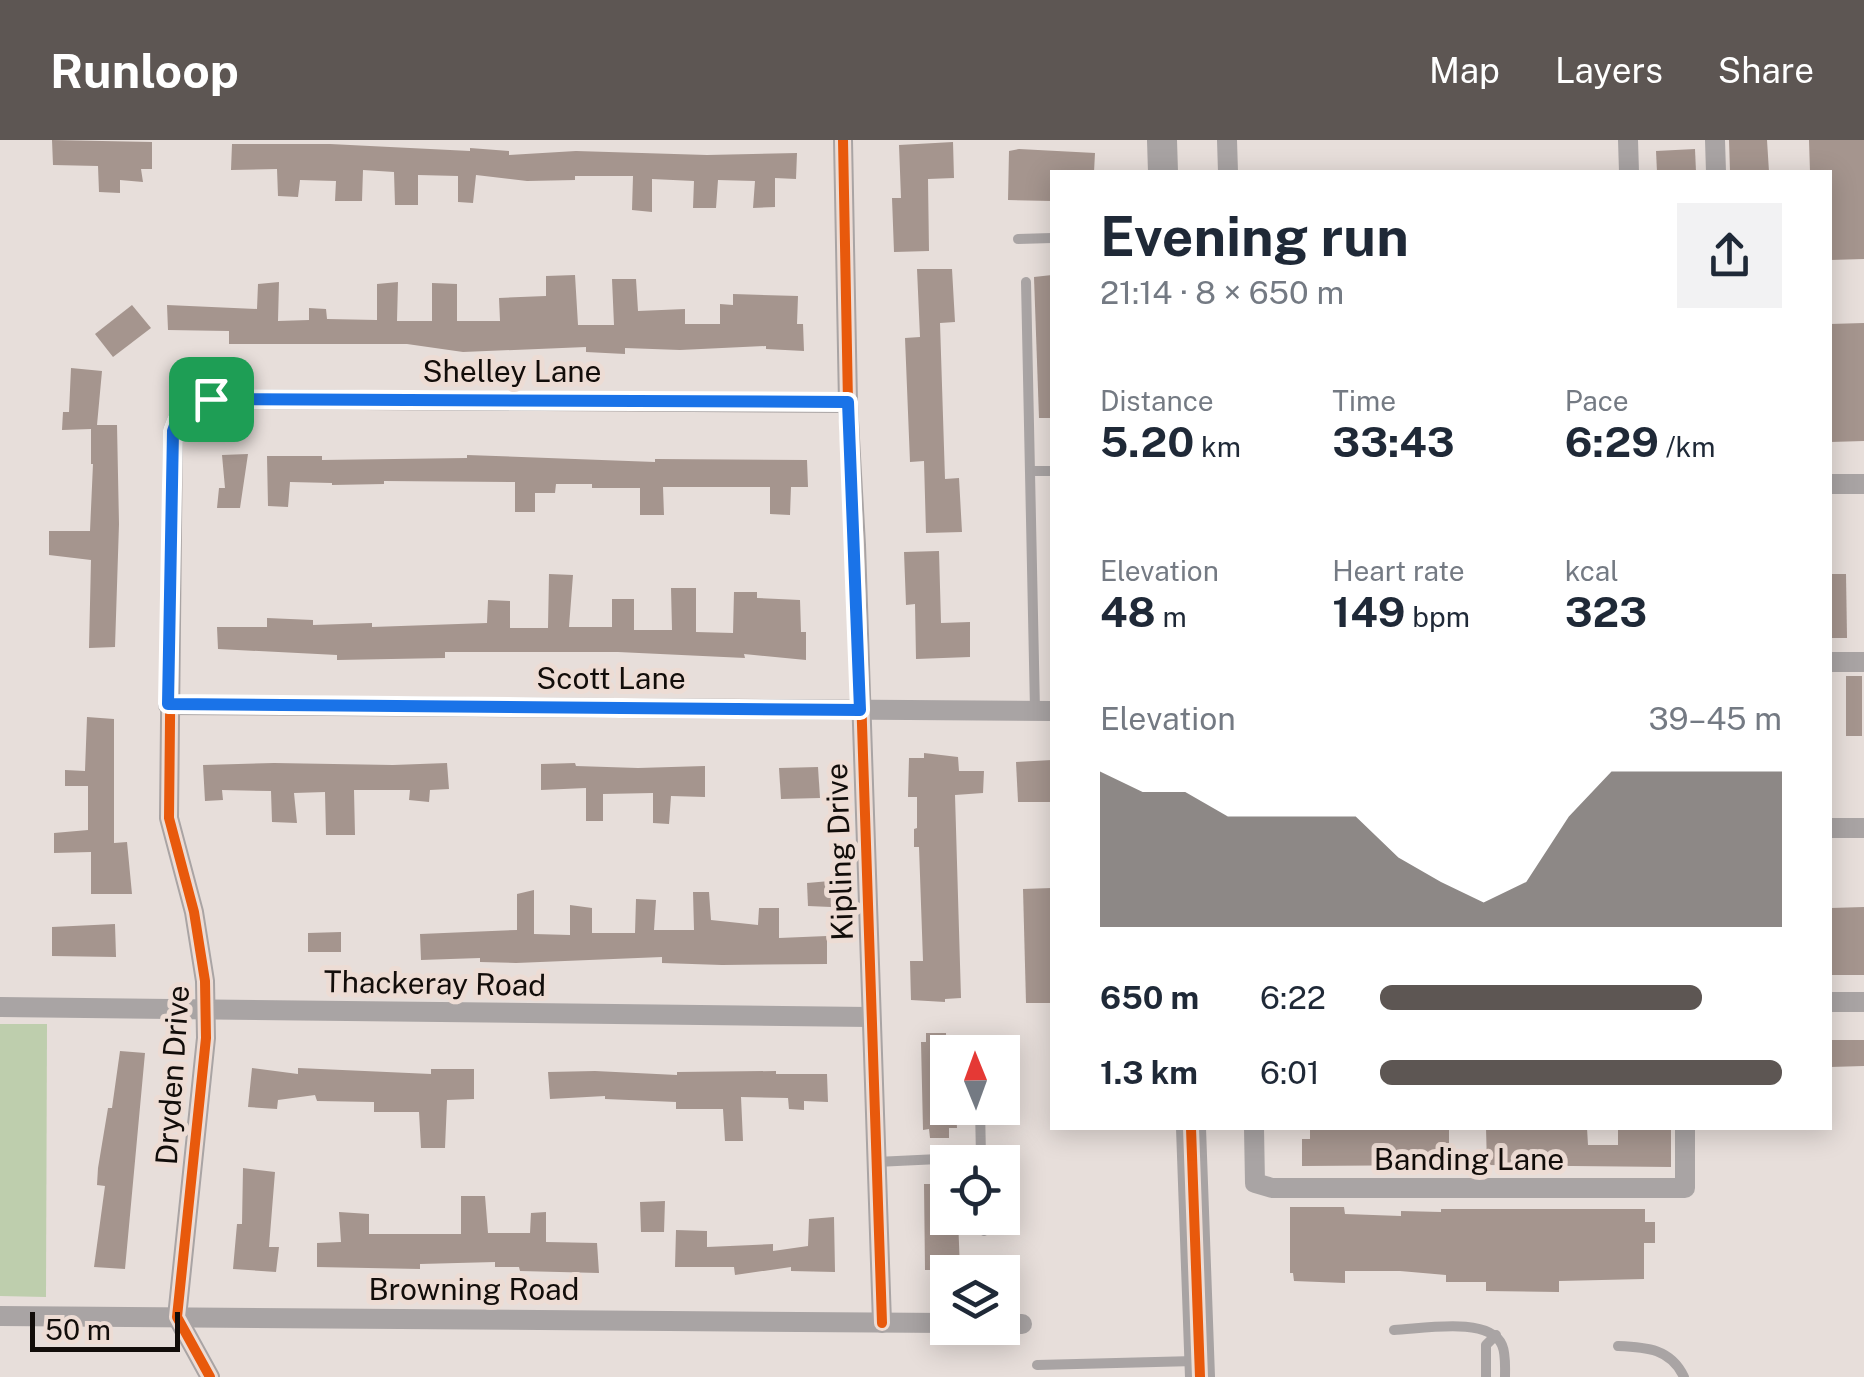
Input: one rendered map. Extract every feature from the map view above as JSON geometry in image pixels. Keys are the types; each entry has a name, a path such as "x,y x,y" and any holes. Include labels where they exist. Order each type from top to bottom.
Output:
{"main road":[{"path":"1162,140 1163,170"},
{"path":"1191,1130 1200,1369"}],"street":[{"name":"Kipling Drive","path":"843,140 848,402 882,1323"},
{"path":"1227,140 1228,170"},
{"path":"1628,140 1629,170"},
{"path":"1715,140 1716,170"},
{"name":"Shelley Lane","path":"179,412 194,402 211,399 848,402"},
{"name":"Dryden Drive","path":"177,1317 206,1038 206,981 194,912 168,818 173,431 179,412"},
{"path":"1832,484 1864,484"},
{"path":"1832,662 1864,662"},
{"name":"Scott Lane","path":"168,704 1044,711"},
{"path":"1832,828 1864,828"},
{"path":"1832,1002 1864,1002"},
{"name":"Thackeray Road","path":"0,1007 870,1017"},
{"name":"Banding Lane","path":"1254,1130 1255,1183 1272,1188 1330,1189 1685,1188 1685,1130"},
{"name":"Browning Road","path":"0,1316 930,1324"},
{"path":"177,1317 210,1377"}],"lane":[{"path":"1018,239 1050,238"},
{"path":"1026,282 1044,711"},
{"path":"1031,471 1050,471"},
{"path":"875,1162 930,1161"},
{"path":"1394,1330 1482,1327 1496,1335 1504,1348 1505,1377"},
{"path":"1486,1377 1486,1345 1496,1335"},
{"path":"1618,1346 1660,1352 1678,1365 1684,1377"},
{"path":"1036,1365 1200,1369"}],"green space":[{"path":"0,1024 47,1024 46,1297 0,1296"}],"building":[{"path":"52,140 152,142 152,169 141,169 143,182 120,180 120,193 99,192 98,166 53,165"},
{"path":"1729,140 1767,140 1769,170 1730,170"},
{"path":"1809,140 1864,140 1864,259 1832,260 1832,170 1810,170"},
{"path":"953,142 954,178 928,179 929,251 894,252 892,198 901,198 899,145"},
{"path":"232,144 470,148 509,151 509,155 576,151 797,153 796,179 775,178 775,207 753,208 755,181 718,180 716,208 693,208 694,181 652,179 652,212 632,210 633,176 527,181 476,175 473,203 458,202 458,176 418,175 418,205 395,205 394,172 363,170 362,201 335,201 336,181 300,180 298,197 278,196 277,169 231,170"},
{"path":"1695,149 1696,170 1657,170 1656,151"},
{"path":"1009,151 1095,153 1094,170 1050,170 1050,201 1008,200"},
{"path":"917,269 952,269 955,322 940,323 945,479 959,478 962,532 926,533 924,461 910,462 905,338 920,337"},
{"path":"575,275 578,325 614,325 612,279 636,279 638,311 685,309 685,324 720,324 720,304 733,305 733,294 798,296 797,324 803,324 804,351 766,346 625,348 625,354 586,352 586,347 463,352 407,344 229,344 229,331 168,330 167,305 257,309 258,284 279,282 278,321 309,320 309,308 326,309 327,319 377,320 377,284 398,282 397,321 432,321 432,283 457,284 457,321 500,321 499,298 546,296 546,276"},
{"path":"1050,275 1050,418 1039,418 1034,277"},
{"path":"132,305 151,328 113,357 95,334"},
{"path":"1864,323 1864,441 1832,442 1832,324"},
{"path":"71,368 102,371 97,425 117,425 115,647 89,648 91,560 49,555 49,531 90,531 91,429 62,430 63,412 69,412"},
{"path":"248,454 240,508 217,508 219,488 225,488 222,455"},
{"path":"467,455 655,462 807,460 808,487 791,487 790,515 770,514 770,487 663,487 664,515 640,515 640,488 592,488 592,484 556,484 555,493 535,493 535,512 515,512 515,482 290,482 288,507 268,506 267,456 322,456 322,460"},
{"path":"939,551 941,623 970,622 970,657 916,659 915,604 906,605 904,552"},
{"path":"549,574 573,575 569,627 612,627 612,599 634,599 634,630 672,630 671,588 696,588 696,632 733,633 734,592 757,592 757,598 800,600 806,660 744,654 745,658 618,652 445,652 445,658 337,660 337,655 218,649 217,627 267,627 267,618 313,620 313,625 372,623 372,627 487,623 488,600 510,601 510,628 548,628"},
{"path":"1832,574 1846,574 1847,638 1832,638"},
{"path":"1846,676 1862,676 1862,736 1846,736"},
{"path":"87,717 114,719 114,843 127,842 132,894 91,894 91,852 54,853 54,833 88,830 88,786 65,786 65,770 85,771"},
{"path":"924,753 958,757 959,771 984,771 983,793 955,795 961,998 945,1002 911,1000 910,961 923,961 919,847 914,847 917,797 908,797 909,758 924,758"},
{"path":"1050,760 1050,802 1018,802 1016,762"},
{"path":"447,763 449,789 430,790 429,802 409,800 410,790 354,790 355,835 326,835 325,792 294,793 297,823 272,822 271,791 222,790 223,800 205,801 203,765"},
{"path":"541,764 638,768 705,766 705,797 671,796 669,824 653,823 653,793 603,794 603,821 586,821 586,788 541,790"},
{"path":"818,767 820,798 781,799 779,768"},
{"path":"830,881 831,907 808,906 807,883"},
{"path":"1050,888 1050,1003 1026,1003 1023,889"},
{"path":"534,890 534,934 570,935 570,905 592,908 592,933 635,933 636,899 656,900 654,930 694,930 693,892 709,892 711,920 758,925 759,908 779,908 779,938 827,936 827,964 662,963 662,957 516,963 480,962 480,958 421,960 420,934 517,930 517,894"},
{"path":"1864,907 1864,975 1832,975 1832,908"},
{"path":"115,924 116,957 52,956 52,927"},
{"path":"341,932 341,952 308,952 308,933"},
{"path":"926,1033 946,1033 930,1035 930,1125 957,1125 949,1128 949,1138 930,1138 929,1129 923,1130 921,1042 926,1042"},
{"path":"1832,1040 1864,1040 1864,1066 1832,1067"},
{"path":"120,1051 145,1053 125,1269 94,1267 105,1186 97,1185 98,1168"},
{"path":"252,1068 298,1074 298,1068 431,1074 431,1069 474,1069 474,1099 447,1100 445,1148 421,1148 419,1112 374,1112 374,1102 317,1101 315,1095 278,1100 277,1109 248,1107"},
{"path":"548,1072 827,1074 828,1102 804,1101 804,1110 789,1109 788,1098 741,1097 743,1141 725,1141 723,1109 676,1109 676,1102 605,1096 550,1099"},
{"path":"1310,1130 1449,1130 1449,1165 1302,1166 1302,1139 1310,1139"},
{"path":"1486,1130 1587,1130 1588,1145 1618,1145 1618,1130 1671,1130 1671,1167 1487,1165"},
{"path":"243,1168 275,1172 269,1247 279,1247 276,1272 233,1269 237,1224 242,1224"},
{"path":"924,1184 930,1184 930,1235 959,1235 959,1255 930,1255 930,1270 925,1270"},
{"path":"461,1196 485,1196 488,1233 530,1233 531,1213 546,1212 546,1242 597,1243 599,1273 520,1271 519,1267 495,1267 495,1262 420,1264 420,1269 317,1267 317,1243 341,1242 339,1212 369,1214 369,1234 461,1234"},
{"path":"665,1201 664,1232 641,1232 640,1202"},
{"path":"1290,1207 1344,1207 1345,1214 1401,1216 1401,1211 1441,1209 1645,1209 1645,1222 1655,1222 1655,1243 1644,1243 1644,1279 1559,1281 1559,1292 1486,1291 1486,1282 1446,1282 1446,1275 1400,1271 1345,1271 1345,1283 1294,1281 1290,1273"},
{"path":"834,1217 835,1272 791,1271 791,1267 735,1275 734,1267 675,1267 676,1230 707,1231 707,1247 773,1244 773,1251 808,1246 809,1219"}],"cycle path":[{"path":"843,140 848,403 882,1323"},
{"path":"210,1377 177,1317 206,1038 205,981 194,912 169,818 173,431 179,417 196,402 211,399 848,403"},
{"path":"1191,1130 1200,1377"}],"route":[{"path":"211,399 848,402 860,710 168,704 173,431 179,412 194,402 211,399"}]}
